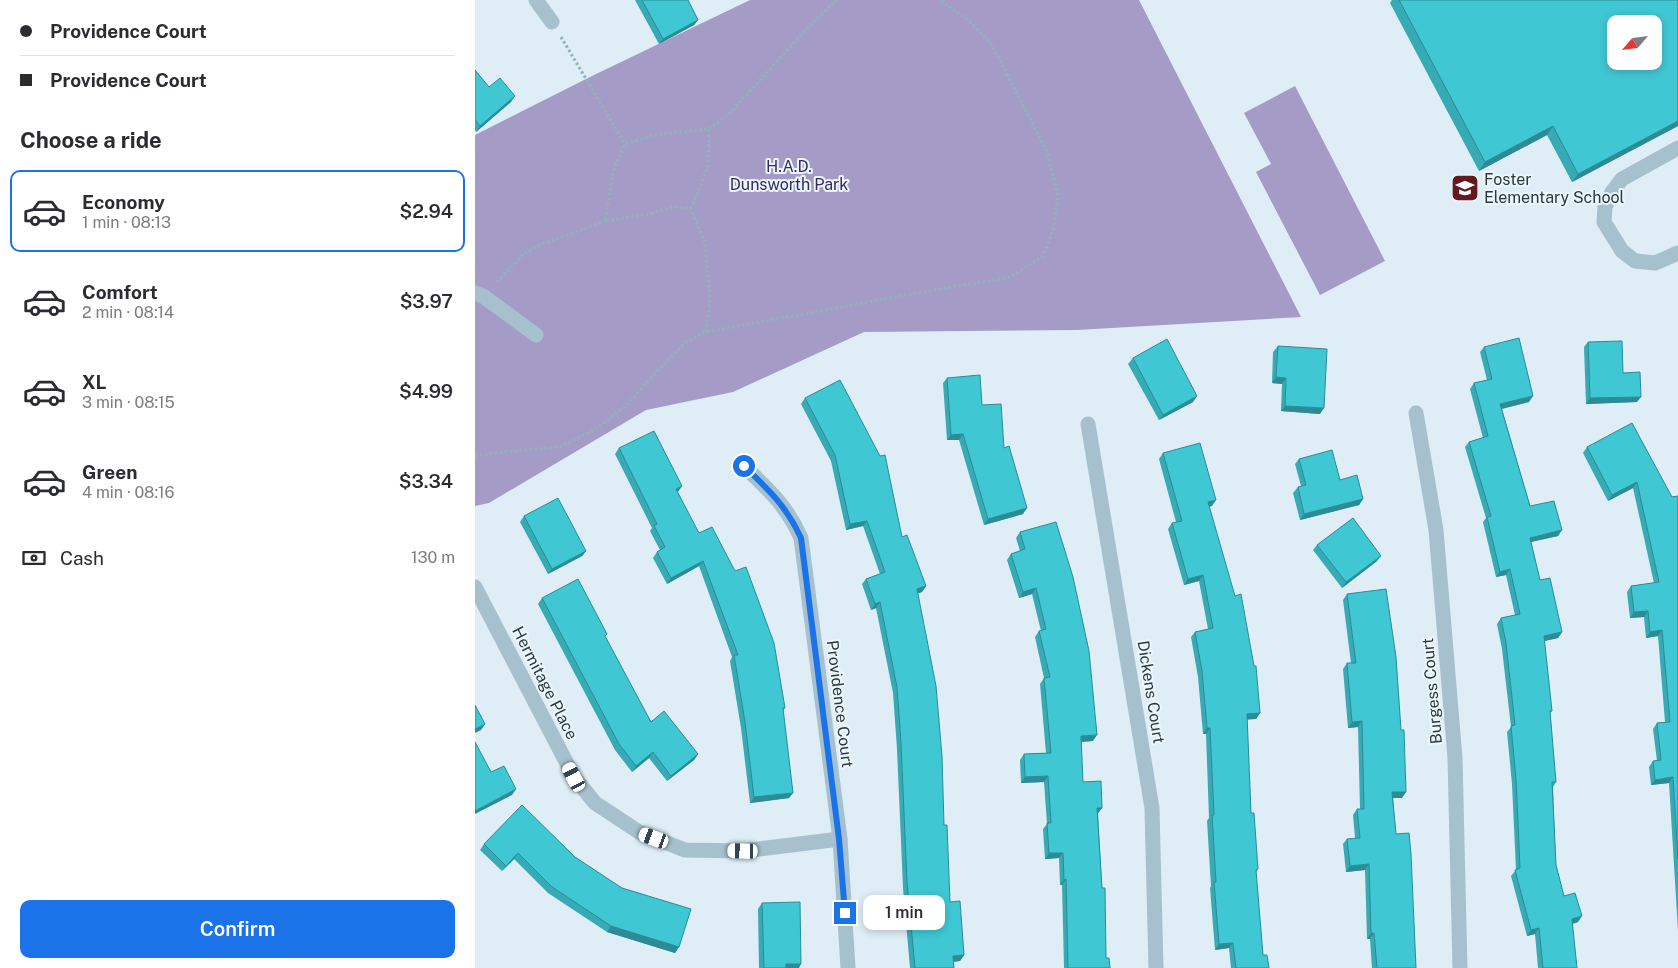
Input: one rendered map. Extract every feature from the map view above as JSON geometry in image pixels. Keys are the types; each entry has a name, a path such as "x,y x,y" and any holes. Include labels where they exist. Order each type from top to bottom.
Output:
{"street":[{"path":"536,0 552,22"},
{"path":"1678,148 1622,179 1612,192 1605,207 1604,222 1621,251 1635,261 1655,263 1678,254"},
{"path":"479,295 536,335"},
{"name":"Burgess Court","path":"1416,412 1436,530 1454,748 1459,968"},
{"name":"Dickens Court","path":"1088,424 1152,808 1156,968"},
{"name":"Providence Court","path":"744,466 776,497 793,520 801,538 839,839 848,968"},
{"name":"Hermitage Place","path":"475,587 574,777 595,803 639,832 685,850 743,851 839,839"}],"path":[{"path":"605,221 614,168 625,144 654,135 709,129 729,114 814,21 837,0"},
{"path":"475,456 560,447 595,430 626,406 651,377 686,342 705,332 1011,277 1043,256 1053,231 1058,195 1047,152 991,45 967,19 940,0"},
{"path":"552,22 625,144"},
{"path":"705,332 710,298 705,243 691,209 708,166 709,129"},
{"path":"479,295 526,252 540,245 605,221 649,214 672,207 691,209"}],"green space":[{"name":"H.A.D. Dunsworth Park","path":"750,0 1139,0 1301,317 1077,330 864,332 733,392 646,410 489,503 475,506 475,135"},
{"path":"1295,86 1385,261 1320,295 1256,172 1271,164 1244,113"}],"building":[{"path":"642,0 688,0 698,20 663,39"},
{"path":"1399,0 1678,0 1678,121 1578,174 1553,126 1485,162"},
{"path":"475,70 489,87 500,78 515,96 480,126 475,120"},
{"path":"1519,338 1533,396 1500,404 1530,506 1554,501 1562,530 1530,538 1540,580 1550,578 1562,632 1544,636 1552,711 1550,711 1556,782 1552,782 1556,865 1564,896 1575,893 1582,916 1572,919 1577,968 1543,968 1539,928 1531,930 1515,870 1520,868 1516,779 1511,726 1515,725 1506,643 1501,618 1520,614 1510,569 1500,572 1487,517 1491,516 1469,442 1488,436 1474,383 1492,379 1484,347"},
{"path":"1167,339 1197,396 1163,415 1133,358"},
{"path":"1622,341 1623,373 1640,372 1641,397 1590,398 1588,342"},
{"path":"1278,346 1327,349 1324,408 1285,406 1286,378 1276,377"},
{"path":"980,375 982,405 1001,404 1004,448 1009,446 1027,508 988,519 963,434 951,435 947,378"},
{"path":"840,380 880,456 885,455 902,537 907,535 926,586 917,589 936,686 942,756 944,825 947,825 950,902 960,901 964,955 953,956 954,968 915,968 907,882 897,687 880,602 875,604 866,579 885,572 867,521 850,524 835,455 805,398"},
{"path":"1632,423 1672,497 1678,496 1678,859 1673,777 1655,780 1653,761 1661,760 1657,723 1670,722 1662,630 1650,632 1648,611 1634,612 1631,586 1659,582 1637,482 1612,495 1587,447"},
{"path":"654,431 682,486 676,489 699,533 712,527 735,571 746,567 774,643 785,708 783,708 793,793 754,797 745,722 734,655 738,655 703,561 671,578 657,552 665,547 654,526 657,524 619,448"},
{"path":"1200,443 1216,500 1208,502 1235,596 1241,594 1254,666 1256,666 1260,713 1247,714 1251,813 1254,813 1258,869 1256,870 1263,955 1267,955 1269,968 1236,968 1233,943 1219,944 1214,882 1216,882 1210,728 1207,728 1202,671 1195,632 1213,628 1203,575 1188,579 1172,523 1182,521 1163,453"},
{"path":"1332,450 1340,480 1357,475 1363,499 1304,514 1298,487 1306,485 1299,459"},
{"path":"558,498 586,551 552,569 524,516"},
{"path":"1353,518 1381,556 1346,582 1317,545"},
{"path":"1056,522 1073,577 1089,651 1097,735 1081,736 1083,782 1101,781 1102,808 1097,808 1102,888 1105,888 1106,958 1109,958 1110,968 1068,968 1066,879 1064,880 1063,853 1049,853 1047,823 1051,823 1048,776 1025,777 1024,754 1051,753 1044,678 1050,677 1039,631 1046,629 1036,588 1023,592 1011,554 1025,549 1020,532"},
{"path":"578,579 607,634 605,636 651,722 664,711 698,754 671,776 653,752 636,766 619,744 542,598"},
{"path":"1386,589 1396,657 1401,730 1404,730 1406,792 1392,792 1396,834 1409,833 1416,968 1377,968 1374,933 1371,933 1369,864 1350,866 1347,839 1360,838 1357,809 1364,809 1362,721 1352,722 1347,663 1356,663 1347,594"},
{"path":"475,705 485,724 475,729"},
{"path":"475,742 491,772 504,766 516,789 475,811"},
{"path":"522,805 575,857 622,888 691,909 679,947 611,926 552,887 518,853 506,866 484,844"},
{"path":"800,902 801,964 786,964 786,968 764,968 762,903"}],"place":[{"name":"Foster Elementary School","path":"1465,188"}],"route":[{"path":"744,466 776,497 793,520 801,538 839,839 845,913"}]}
